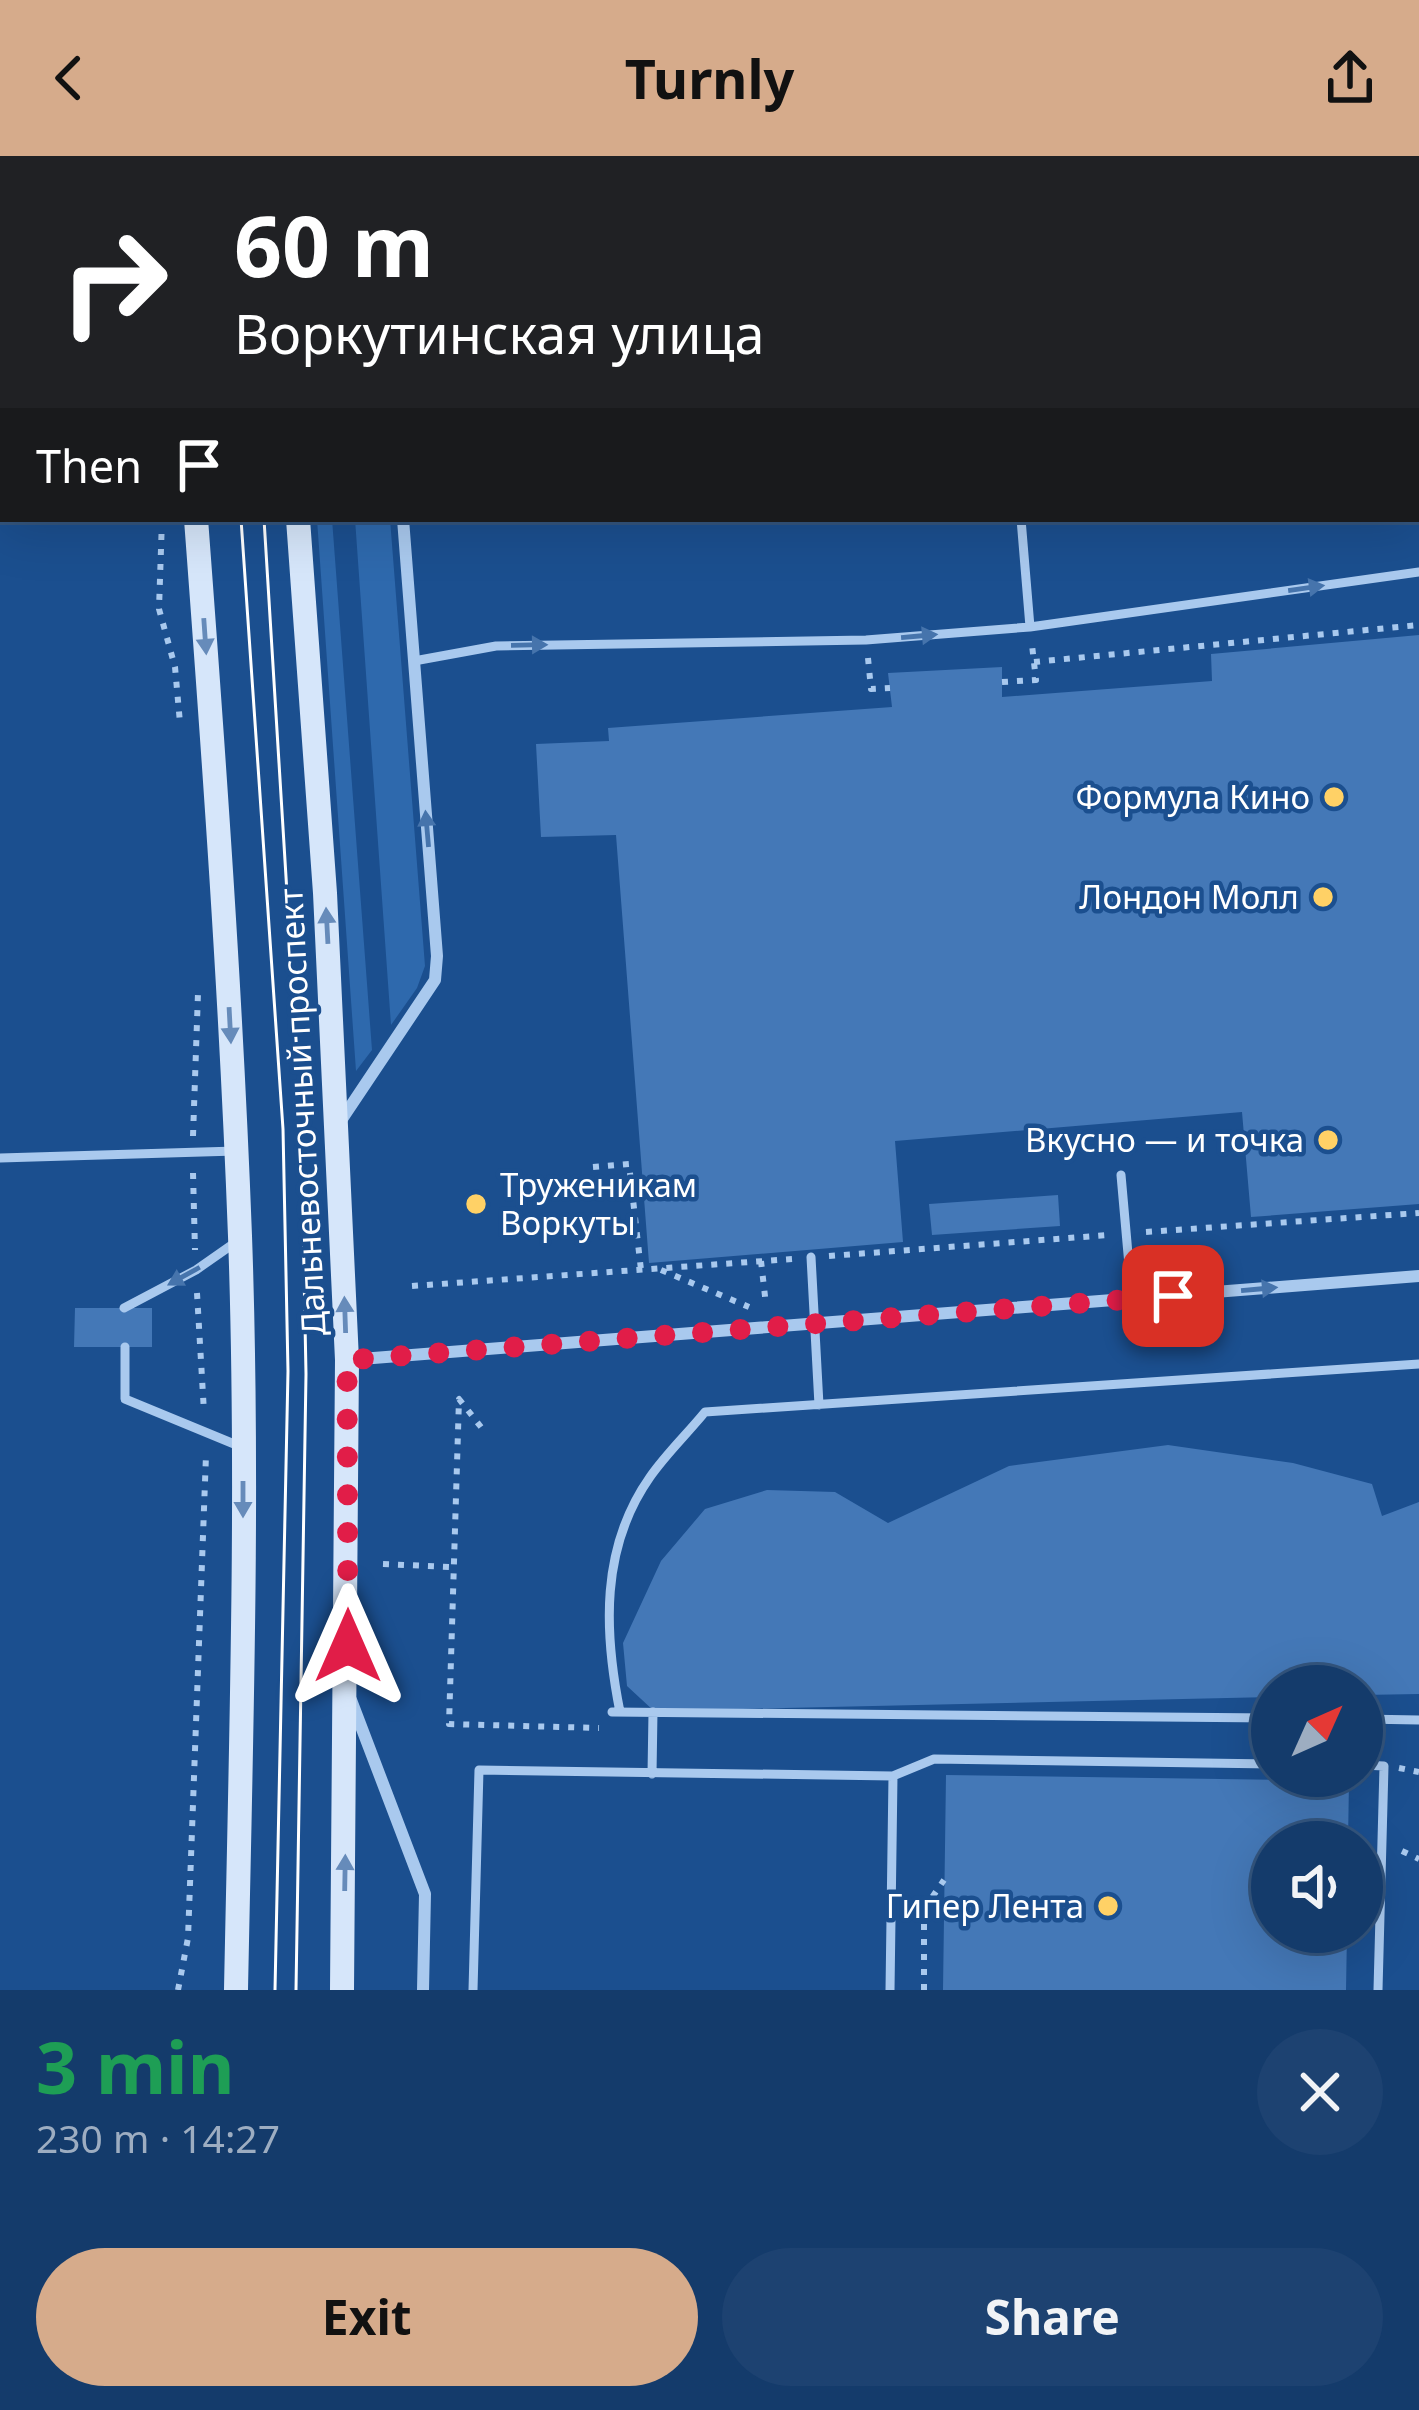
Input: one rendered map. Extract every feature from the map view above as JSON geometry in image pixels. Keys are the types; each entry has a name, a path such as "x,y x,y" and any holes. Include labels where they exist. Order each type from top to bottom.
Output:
{"main road":[{"name":"Дальневосточный проспект","path":"196,522 223,885 240,1239 243,1448 236,1990"},
{"name":"Дальневосточный проспект","path":"298,522 338,1126 347,1360 348,1693 342,1990"}],"street":[{"path":"338,1126 435,980 437,956 403,522"},
{"path":"347,1360 1419,1276"},
{"path":"348,1693 424,1894 423,1990"}],"lane":[{"path":"1021,522 1030,627"},
{"path":"414,662 496,646 866,640 1030,627 1419,572"},
{"path":"0,1158 236,1151"},
{"path":"1121,1175 1132,1299"},
{"path":"124,1308 196,1270 240,1239"},
{"path":"811,1257 819,1405"},
{"path":"124,1347 125,1399 243,1448"},
{"path":"1251,1718 616,1712 606,1607 624,1531 648,1479 704,1412 1419,1364"},
{"path":"652,1774 653,1712"},
{"path":"1383,1719 1419,1720"},
{"path":"473,1990 479,1771 893,1777 934,1759 1251,1764"},
{"path":"1378,1990 1383,1766"},
{"path":"890,1990 893,1777"}],"path":[{"path":"162,522 158,609 175,668 181,737"},
{"path":"1034,662 1419,626"},
{"path":"1002,682 1036,680 1030,627"},
{"path":"866,640 871,689 890,688"},
{"path":"178,1990 188,1938 207,1511 193,1150 198,991"},
{"path":"593,1167 629,1164 641,1270"},
{"path":"412,1286 1419,1213"},
{"path":"658,1269 748,1307 766,1306 761,1261"},
{"path":"482,1427 459,1399 448,1724 603,1729 616,1712"},
{"path":"383,1564 452,1567"},
{"path":"924,1990 924,1909 944,1880"},
{"path":"890,1906 924,1909"}],"shaded area":[{"path":"317,522 332,522 372,1050 356,1071"},
{"path":"355,522 390,522 425,966 417,988 391,1025"}],"building":[{"path":"1419,635 1419,1204 1251,1217 1242,1112 895,1141 903,1242 649,1263 616,835 541,837 536,744 609,741 608,728 892,707 888,673 1002,667 1002,697 1212,681 1211,654"},
{"path":"1058,1195 1060,1226 932,1235 929,1204"},
{"path":"75,1308 152,1308 152,1347 74,1347"},
{"path":"1168,1445 1293,1463 1372,1484 1382,1516 1419,1502 1419,1694 1383,1695 1383,1665 1251,1665 1251,1697 654,1711 627,1686 623,1643 661,1561 705,1509 767,1490 835,1492 888,1523 1009,1466"},
{"name":"Гипер Лента","path":"946,1775 1251,1780 1251,1797 1349,1797 1348,1821 1251,1821 1251,1953 1347,1953 1346,1990 943,1990"}],"tram line":[{"path":"241,522 283,1129 288,1371 275,1990"},
{"path":"264,522 298,1072"},
{"path":"296,1990 306,1374 302,1168"}],"place":[{"name":"Формула Кино","path":"1334,797"},
{"name":"Лондон Молл","path":"1323,897"},
{"name":"Вкусно — и точка","path":"1328,1140"},
{"name":"Труженикам Воркуты","path":"476,1204"},
{"name":"Гипер Лента","path":"1108,1906"}],"route":[{"path":"348,1646 347,1360 1173,1296"}]}
